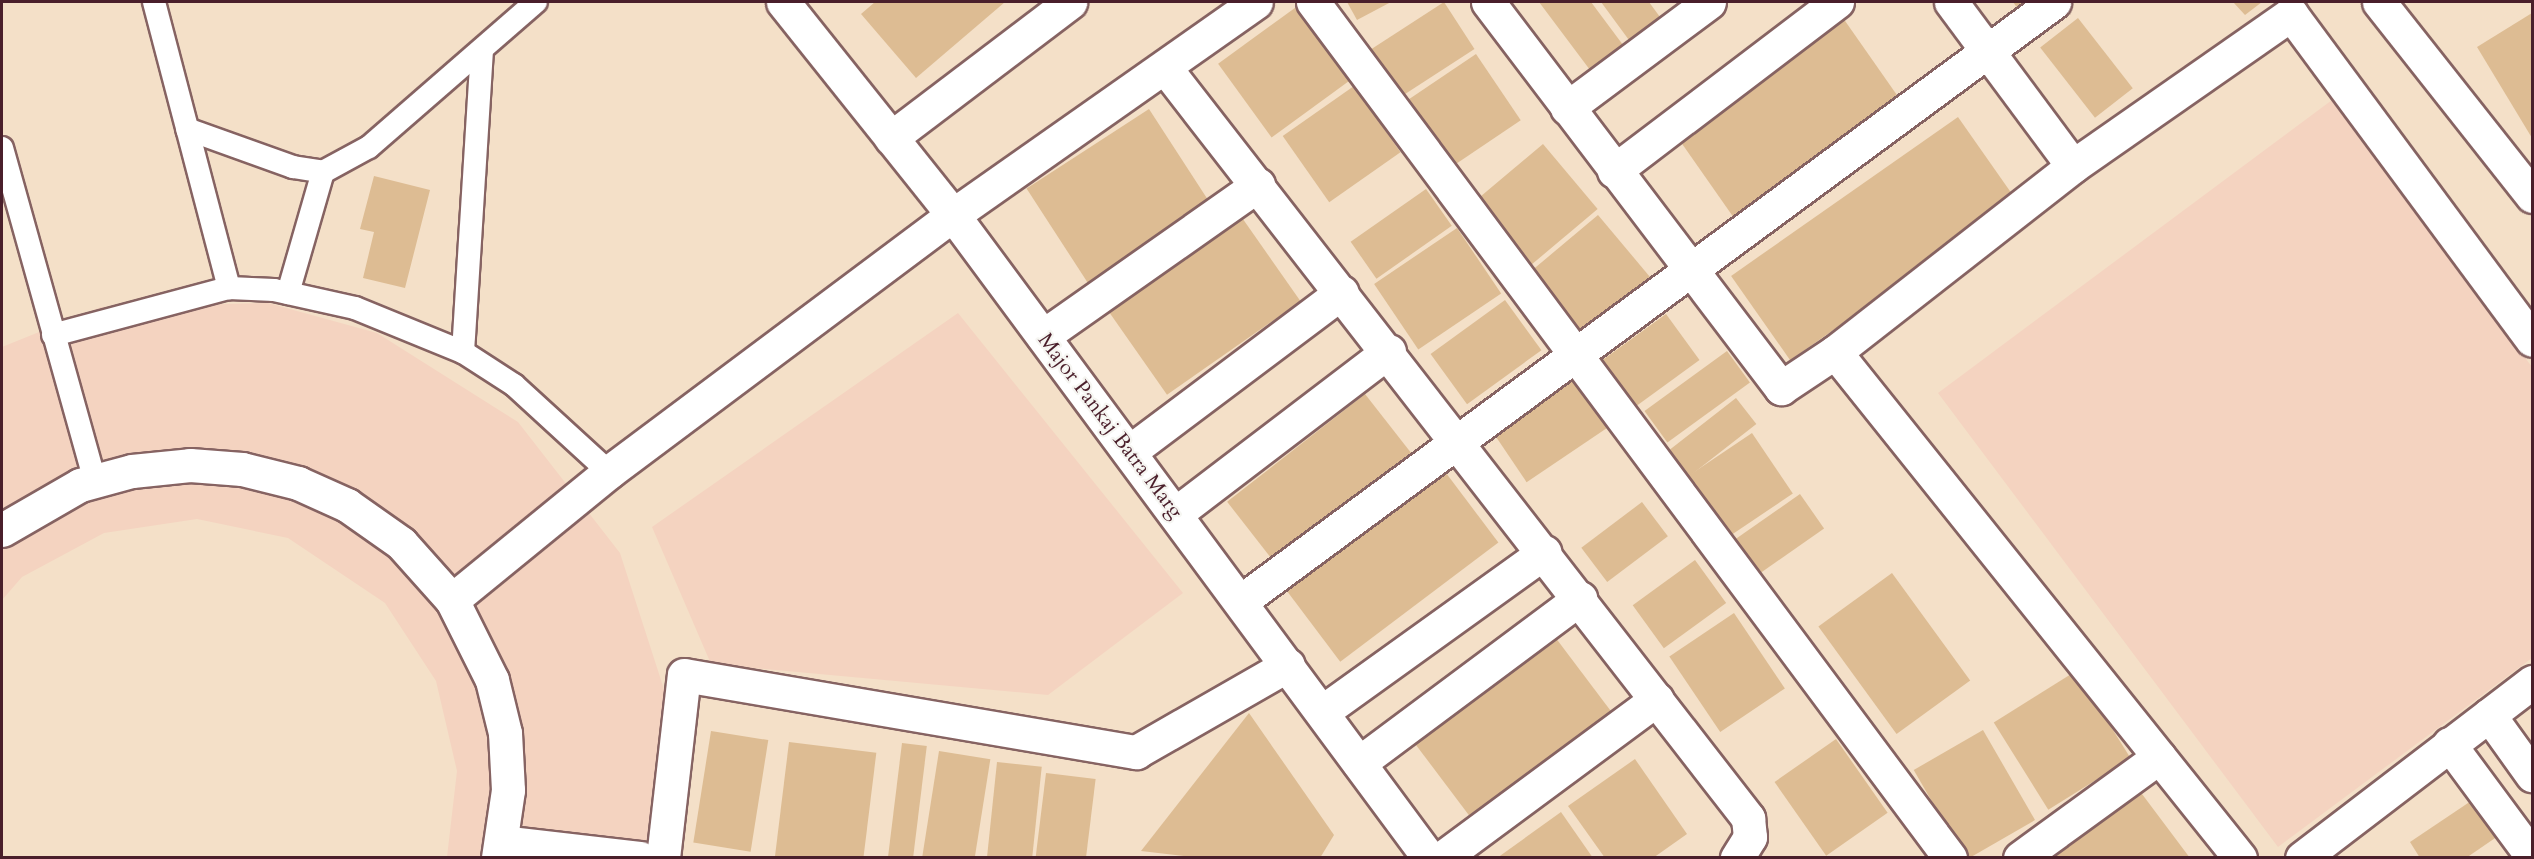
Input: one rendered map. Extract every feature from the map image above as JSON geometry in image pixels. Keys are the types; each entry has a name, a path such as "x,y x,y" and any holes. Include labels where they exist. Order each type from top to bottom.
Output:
{"street":[{"name":"Major Pankaj Batra Marg","path":"783,2 953,215 1429,858"},
{"path":"452,600 609,472 953,215 1166,69 1256,2"},
{"path":"1313,2 1576,352 1950,858"},
{"path":"1567,108 1709,2"},
{"path":"1614,171 1837,2"},
{"path":"1951,2 2073,165"},
{"path":"1241,602 1687,270 2054,2"},
{"path":"2379,2 2532,196"},
{"path":"1491,3 1687,270 1781,388 1834,352 2073,165 2298,8 2530,333"},
{"path":"891,138 1062,4"},
{"path":"1166,69 1459,439 1748,818 1750,837 1737,858"},
{"path":"1043,336 1258,185"},
{"path":"1129,452 1342,292"},
{"path":"1176,514 1389,351"},
{"path":"1834,352 2240,858"},
{"path":"2,530 28,511 95,481 132,471 189,465 242,469 298,483 347,505 401,543 452,600 492,680 505,733 508,790 500,850 640,858"},
{"path":"1322,712 1545,552"},
{"path":"1359,763 1580,598"},
{"path":"663,858 684,675 1136,752 1288,666"},
{"path":"2302,858 2532,682"},
{"path":"1442,858 1657,699"},
{"path":"2489,715 2532,775"},
{"path":"2449,744 2532,856"},
{"path":"2020,858 2159,757"}],"lane":[{"path":"154,2 229,288"},
{"path":"187,129 293,167 323,172 369,147 482,54 536,2"},
{"path":"463,352 482,54"},
{"path":"2,148 95,481"},
{"path":"288,293 323,172"},
{"path":"53,335 229,288 288,293 355,308 463,352 514,385 609,472"}],"shaded area":[{"path":"2332,100 2532,367 2532,658 2278,847 1938,393"},
{"path":"268,303 377,333 518,422 620,553 671,711 664,857 447,857 457,771 436,681 385,603 288,538 197,519 104,533 22,577 2,600 2,347 101,307"},
{"path":"958,313 1183,593 1048,695 711,664 652,527"}],"building":[{"path":"875,2 1005,2 916,78 861,14"},
{"path":"1347,2 1391,2 1357,20"},
{"path":"1444,2 1474,49 1398,99 1368,52"},
{"path":"1539,2 1591,2 1629,53 1596,78"},
{"path":"1601,2 1649,2 1668,28 1637,51"},
{"path":"2013,2 2030,2 2018,9"},
{"path":"2233,2 2262,2 2245,15"},
{"path":"1299,5 1352,79 1272,137 1218,64"},
{"path":"2532,13 2532,138 2477,47"},
{"path":"1843,18 1901,101 1734,218 1676,135"},
{"path":"2078,18 2133,88 2095,118 2040,48"},
{"path":"1476,54 1521,120 1444,172 1399,106"},
{"path":"1354,86 1400,152 1329,202 1283,136"},
{"path":"1149,109 1212,205 1089,285 1027,189"},
{"path":"1958,117 2017,201 1790,360 1731,276"},
{"path":"1543,144 1598,209 1526,270 1471,204"},
{"path":"374,176 430,190 405,288 363,278 374,232 360,229"},
{"path":"1426,189 1452,226 1376,279 1351,242"},
{"path":"1238,212 1301,301 1167,395 1104,305"},
{"path":"1598,215 1655,283 1584,343 1527,275"},
{"path":"1457,228 1501,293 1418,349 1374,284"},
{"path":"1505,300 1541,350 1467,404 1431,354"},
{"path":"1666,314 1700,360 1632,409 1598,363"},
{"path":"1727,351 1750,383 1667,443 1644,411"},
{"path":"1574,379 1607,428 1527,482 1494,433"},
{"path":"1365,394 1415,459 1278,566 1227,502"},
{"path":"1736,398 1756,424 1678,486 1657,460"},
{"path":"1752,433 1793,494 1726,539 1685,478"},
{"path":"1443,469 1498,542 1340,662 1285,588"},
{"path":"1800,494 1824,528 1754,578 1730,543"},
{"path":"1642,502 1668,536 1607,582 1581,548"},
{"path":"1695,560 1726,603 1664,648 1633,605"},
{"path":"1892,573 1970,681 1897,734 1818,626"},
{"path":"1734,613 1785,688 1720,732 1669,657"},
{"path":"1552,633 1615,716 1474,822 1411,739"},
{"path":"2076,671 2131,758 2048,810 1994,722"},
{"path":"1249,713 1334,835 1320,858 1201,858 1141,851"},
{"path":"1983,730 2035,820 1969,858 1965,858 1914,770"},
{"path":"711,731 768,740 751,852 693,843"},
{"path":"1836,739 1888,813 1826,856 1775,782"},
{"path":"789,742 876,753 863,858 775,856"},
{"path":"902,743 927,746 913,858 888,858"},
{"path":"939,751 990,759 975,858 922,858"},
{"path":"1635,759 1687,834 1653,858 1605,858 1568,806"},
{"path":"997,762 1042,767 1032,858 987,858"},
{"path":"1046,773 1096,779 1086,858 1036,858"},
{"path":"2139,790 2190,858 2050,858"},
{"path":"2477,797 2501,834 2466,858 2420,858 2410,842"},
{"path":"1561,812 1593,858 1497,858"}]}
